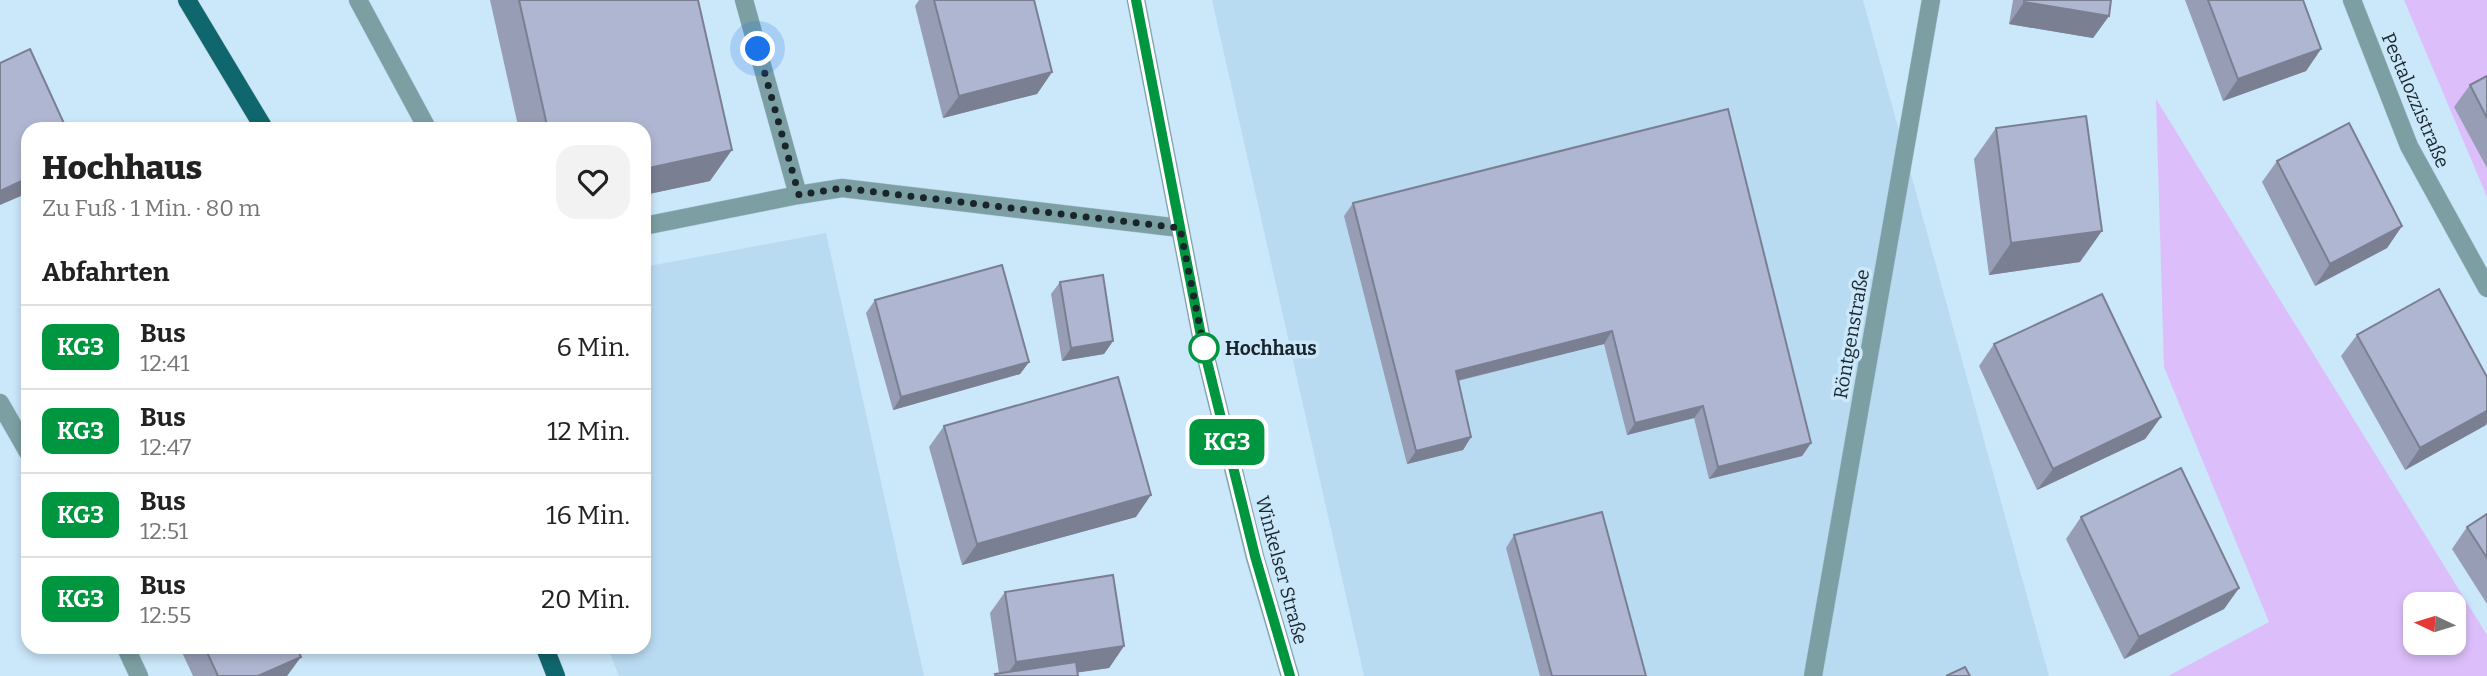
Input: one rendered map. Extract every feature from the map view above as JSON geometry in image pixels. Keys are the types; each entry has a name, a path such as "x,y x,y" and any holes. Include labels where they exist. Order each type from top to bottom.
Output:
{"main road":[{"path":"187,0 260,122"},
{"path":"547,654 556,676"}],"street":[{"path":"358,0 424,122"},
{"path":"744,0 799,195"},
{"name":"Winkelser Straße","path":"1136,0 1202,341 1255,556 1290,676"},
{"name":"Röntgenstraße","path":"1814,676 1931,0"},
{"name":"Pestalozzistraße","path":"2352,0 2409,146 2487,288"},
{"path":"651,225 842,188 1180,228"},
{"path":"0,403 21,440"},
{"path":"129,654 139,676"}],"shaded area":[{"path":"1212,0 1863,0 2049,676 1364,676"},
{"path":"2404,0 2487,0 2487,197"},
{"path":"2156,99 2460,592 2403,592 2403,655 2466,655 2466,601 2487,635 2487,676 2168,676 2269,622 2164,367"},
{"path":"826,233 924,676 619,676 610,654 651,654 651,266"}],"building":[{"path":"519,0 698,0 732,150 651,167 651,122 546,122"},
{"path":"934,0 1034,0 1052,72 959,96"},
{"path":"2024,0 2111,0 2109,16"},
{"path":"2208,0 2303,0 2321,49 2238,79"},
{"path":"30,49 63,122 21,122 21,181 0,191 0,63"},
{"path":"2487,76 2487,118 2470,85"},
{"path":"1728,109 1811,443 1718,467 1703,406 1635,423 1612,331 1456,371 1471,437 1416,451 1353,203"},
{"path":"2086,116 2102,231 2011,243 1996,128"},
{"path":"2349,123 2402,226 2330,264 2277,161"},
{"path":"1002,265 1029,362 901,397 875,300"},
{"path":"1103,275 1113,341 1071,348 1060,282"},
{"path":"2439,289 2487,377 2487,411 2420,448 2357,335"},
{"path":"2102,294 2161,417 2053,469 1994,344"},
{"path":"1118,377 1151,495 977,544 944,426"},
{"path":"2181,468 2239,588 2139,637 2081,517"},
{"path":"1602,512 1646,676 1552,676 1514,535"},
{"path":"2487,514 2487,558 2467,527"},
{"path":"1113,575 1124,646 1016,662 1005,592"},
{"path":"208,654 300,654 301,657 258,676 218,676"},
{"path":"1076,662 1078,676 995,674"},
{"path":"1965,667 1970,676 1946,676"}],"bus line":[{"name":"KG3","path":"1136,0 1202,341 1255,556 1290,676"}],"place":[{"name":"Hochhaus","path":"1204,348"}],"route":[{"path":"758,49 799,195 842,188 1180,228 1204,348"}]}
